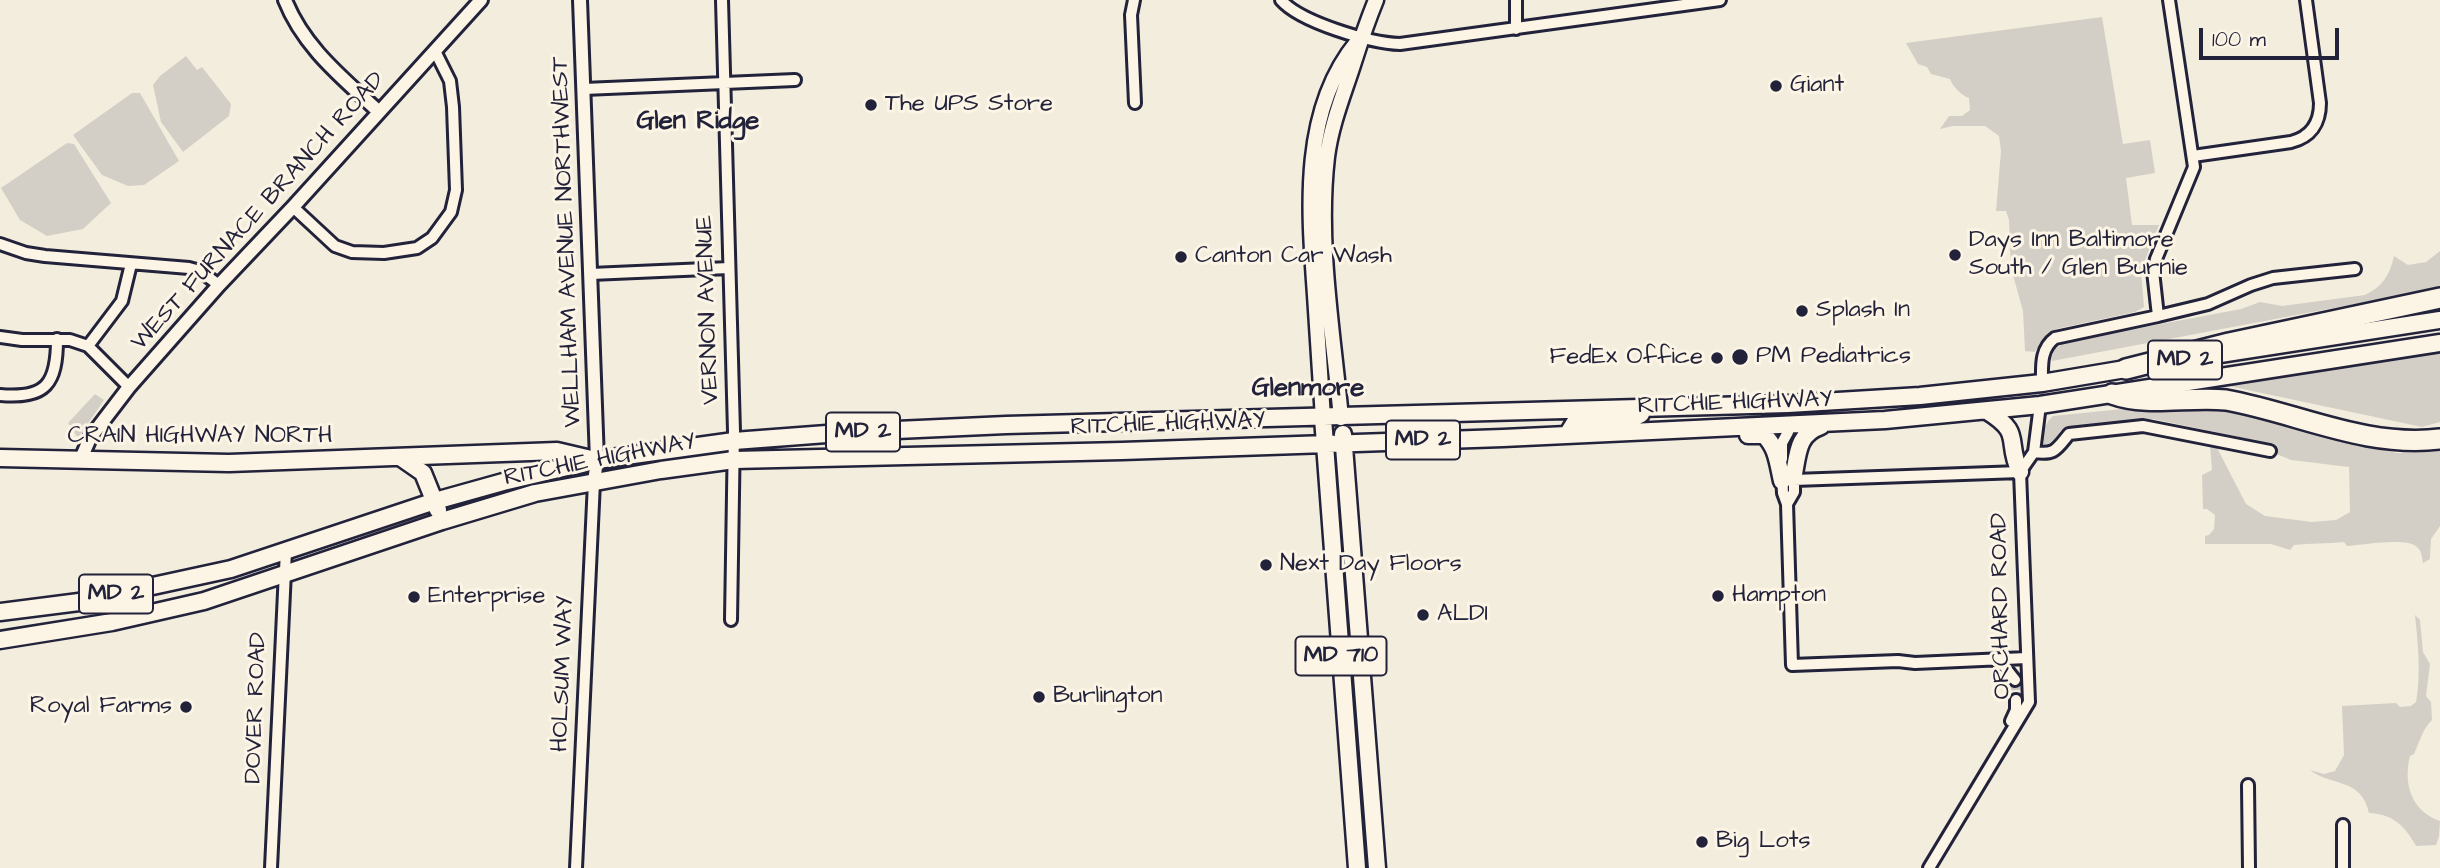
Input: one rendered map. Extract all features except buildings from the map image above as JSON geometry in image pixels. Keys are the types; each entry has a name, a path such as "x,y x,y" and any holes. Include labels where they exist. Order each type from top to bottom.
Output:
{"highway":[{"path":"2126,369 2229,343 2440,298"},
{"path":"2112,394 2135,401 2206,398 2226,400 2371,438 2415,441 2440,439"}],"main road":[{"path":"1341,418 1325,246 1324,200 1328,156 1338,107 1360,38 1376,0"},
{"path":"1323,418 1310,186 1323,106 1341,61 1360,38"},
{"name":"RITCHIE HIGHWAY","path":"0,612 79,602 231,569 435,501 597,460 734,441 1006,425 1341,418 1788,404 1891,398 2042,383 2440,320"},
{"name":"RITCHIE HIGHWAY","path":"0,640 170,610 284,576 535,493 734,460 1122,451 1708,428 1788,429 2040,405 2440,343"},
{"path":"2040,405 2051,392 2081,387 2126,369"},
{"path":"1968,413 1988,401 2030,395 2037,391 2042,383"},
{"path":"1567,435 1575,422 1633,418 1659,407"},
{"path":"1987,411 2002,420 2010,429 2014,459 2020,472"},
{"name":"MD 710","path":"1323,418 1357,868"},
{"name":"MD 710","path":"1341,418 1377,868"},
{"path":"1790,478 1800,440 1811,429 1831,423"},
{"path":"1708,428 1727,435 1764,435 1790,478"},
{"name":"CRAIN HIGHWAY NORTH","path":"0,458 229,463 557,451 597,460"},
{"path":"400,457 423,473 442,522"},
{"path":"170,610 169,603 177,589 231,569"},
{"path":"105,623 119,611 151,602 154,587"}],"street":[{"path":"285,0 313,49 379,112"},
{"name":"WEST FURNACE BRANCH ROAD","path":"80,461 90,438 128,387 481,0"},
{"name":"WELLHAM AVENUE NORTHWEST","path":"580,0 592,274 597,460 594,482"},
{"name":"VERNON AVENUE","path":"722,0 734,441 731,620"},
{"path":"1134,0 1131,15 1135,103"},
{"path":"1281,0 1302,15 1360,38 1386,44 1407,44 1720,0"},
{"path":"1517,0 1517,29"},
{"path":"1633,0 1635,12"},
{"path":"2158,316 2153,271 2194,167 2169,0"},
{"path":"2193,156 2291,142 2301,139 2315,126 2320,116 2320,103 2306,0"},
{"path":"293,207 335,246 352,252 384,253 417,248 432,238 450,212 456,190 450,81 436,51"},
{"path":"584,89 795,80"},
{"path":"0,244 26,253 189,268 200,271 219,285"},
{"path":"88,346 122,300 131,264"},
{"path":"592,274 729,268"},
{"path":"2042,383 2044,353 2047,344 2055,338 2208,304 2273,278 2356,269"},
{"path":"0,337 22,340 57,339 88,346 128,387"},
{"path":"0,395 27,396 42,389 56,366 57,339"},
{"path":"1790,478 2020,472 2034,453 2040,405"},
{"path":"2034,453 2049,454 2056,450 2069,434 2143,426 2270,451"},
{"path":"1788,429 1782,443 1790,478 1783,492 1787,504 1792,665 2027,658"},
{"name":"ORCHARD ROAD","path":"1929,868 2029,702 2020,472"},
{"name":"HOLSUM WAY","path":"576,868 594,482"},
{"name":"DOVER ROAD","path":"271,868 286,550"},
{"path":"1994,660 2004,666 2015,680"},
{"path":"1992,763 1996,748 2016,710 2016,700"},
{"path":"2248,785 2249,868"},
{"path":"2343,825 2343,868"}],"shaded area":[{"path":"2102,17 2123,144 2150,140 2155,173 2126,178 2132,225 2159,225 2141,270 2144,307 2135,312 2056,329 2041,341 2035,352 2025,351 2023,311 2011,268 2009,220 2006,211 1996,211 2001,151 1999,136 1985,126 1953,126 1940,129 1949,116 1962,116 1970,110 1969,98 1953,85 1950,79 1931,74 1927,67 1918,64 1906,43"},
{"path":"186,56 197,70 202,67 231,104 229,116 183,152 161,122 153,85 160,76"},
{"path":"132,93 140,93 179,161 144,185 128,186 102,175 73,135"},
{"path":"67,143 74,144 111,203 83,229 47,236 20,220 1,188"},
{"path":"2440,251 2440,288 2052,361 2051,358 2055,349 2065,342 2241,309 2260,302 2282,306 2365,295 2384,280 2394,256 2408,265 2426,262"},
{"path":"2440,353 2440,422 2422,427 2224,385"},
{"path":"95,394 104,400 78,438 68,423"},
{"path":"2212,407 2397,453 2417,453 2440,448 2440,526 2431,539 2430,559 2423,563 2419,549 2404,542 2347,546 2344,542 2300,544 2294,545 2290,550 2271,544 2205,544 2205,536 2214,529 2215,515 2203,509 2202,475 2212,470 2210,445 2214,442 2246,504 2265,516 2312,522 2336,520 2350,512 2349,467 2291,460 2274,453 2268,443 2153,419 2065,429 2060,431 2053,449 2043,451 2045,428 2053,416 2132,408"},
{"path":"2415,615 2420,620 2423,652 2430,664 2426,696 2431,702 2432,720 2423,732 2414,754 2410,756 2409,786 2422,810 2440,821 2436,845 2416,846 2397,822 2369,813 2360,793 2310,770 2324,774 2335,771 2344,755 2342,706 2396,703 2400,707 2411,706 2416,702 2419,669"}],"tunnel":[{"path":"2015,680 2016,700"}],"place":[{"name":"Giant","path":"1776,86"},
{"name":"The UPS Store","path":"871,105"},
{"name":"Days Inn Baltimore South / Glen Burnie","path":"1955,255"},
{"name":"Canton Car Wash","path":"1181,257"},
{"name":"Splash In","path":"1802,311"},
{"name":"PM Pediatrics","path":"1740,357"},
{"name":"FedEx Office","path":"1717,358"},
{"name":"Next Day Floors","path":"1266,565"},
{"name":"Hampton","path":"1718,596"},
{"name":"Enterprise","path":"414,597"},
{"name":"ALDI","path":"1423,615"},
{"name":"Burlington","path":"1039,697"},
{"name":"Royal Farms","path":"186,707"},
{"name":"Big Lots","path":"1702,842"}],"district":[{"name":"Glen Ridge","path":"698,123"},
{"name":"Glenmore","path":"1308,390"}]}
